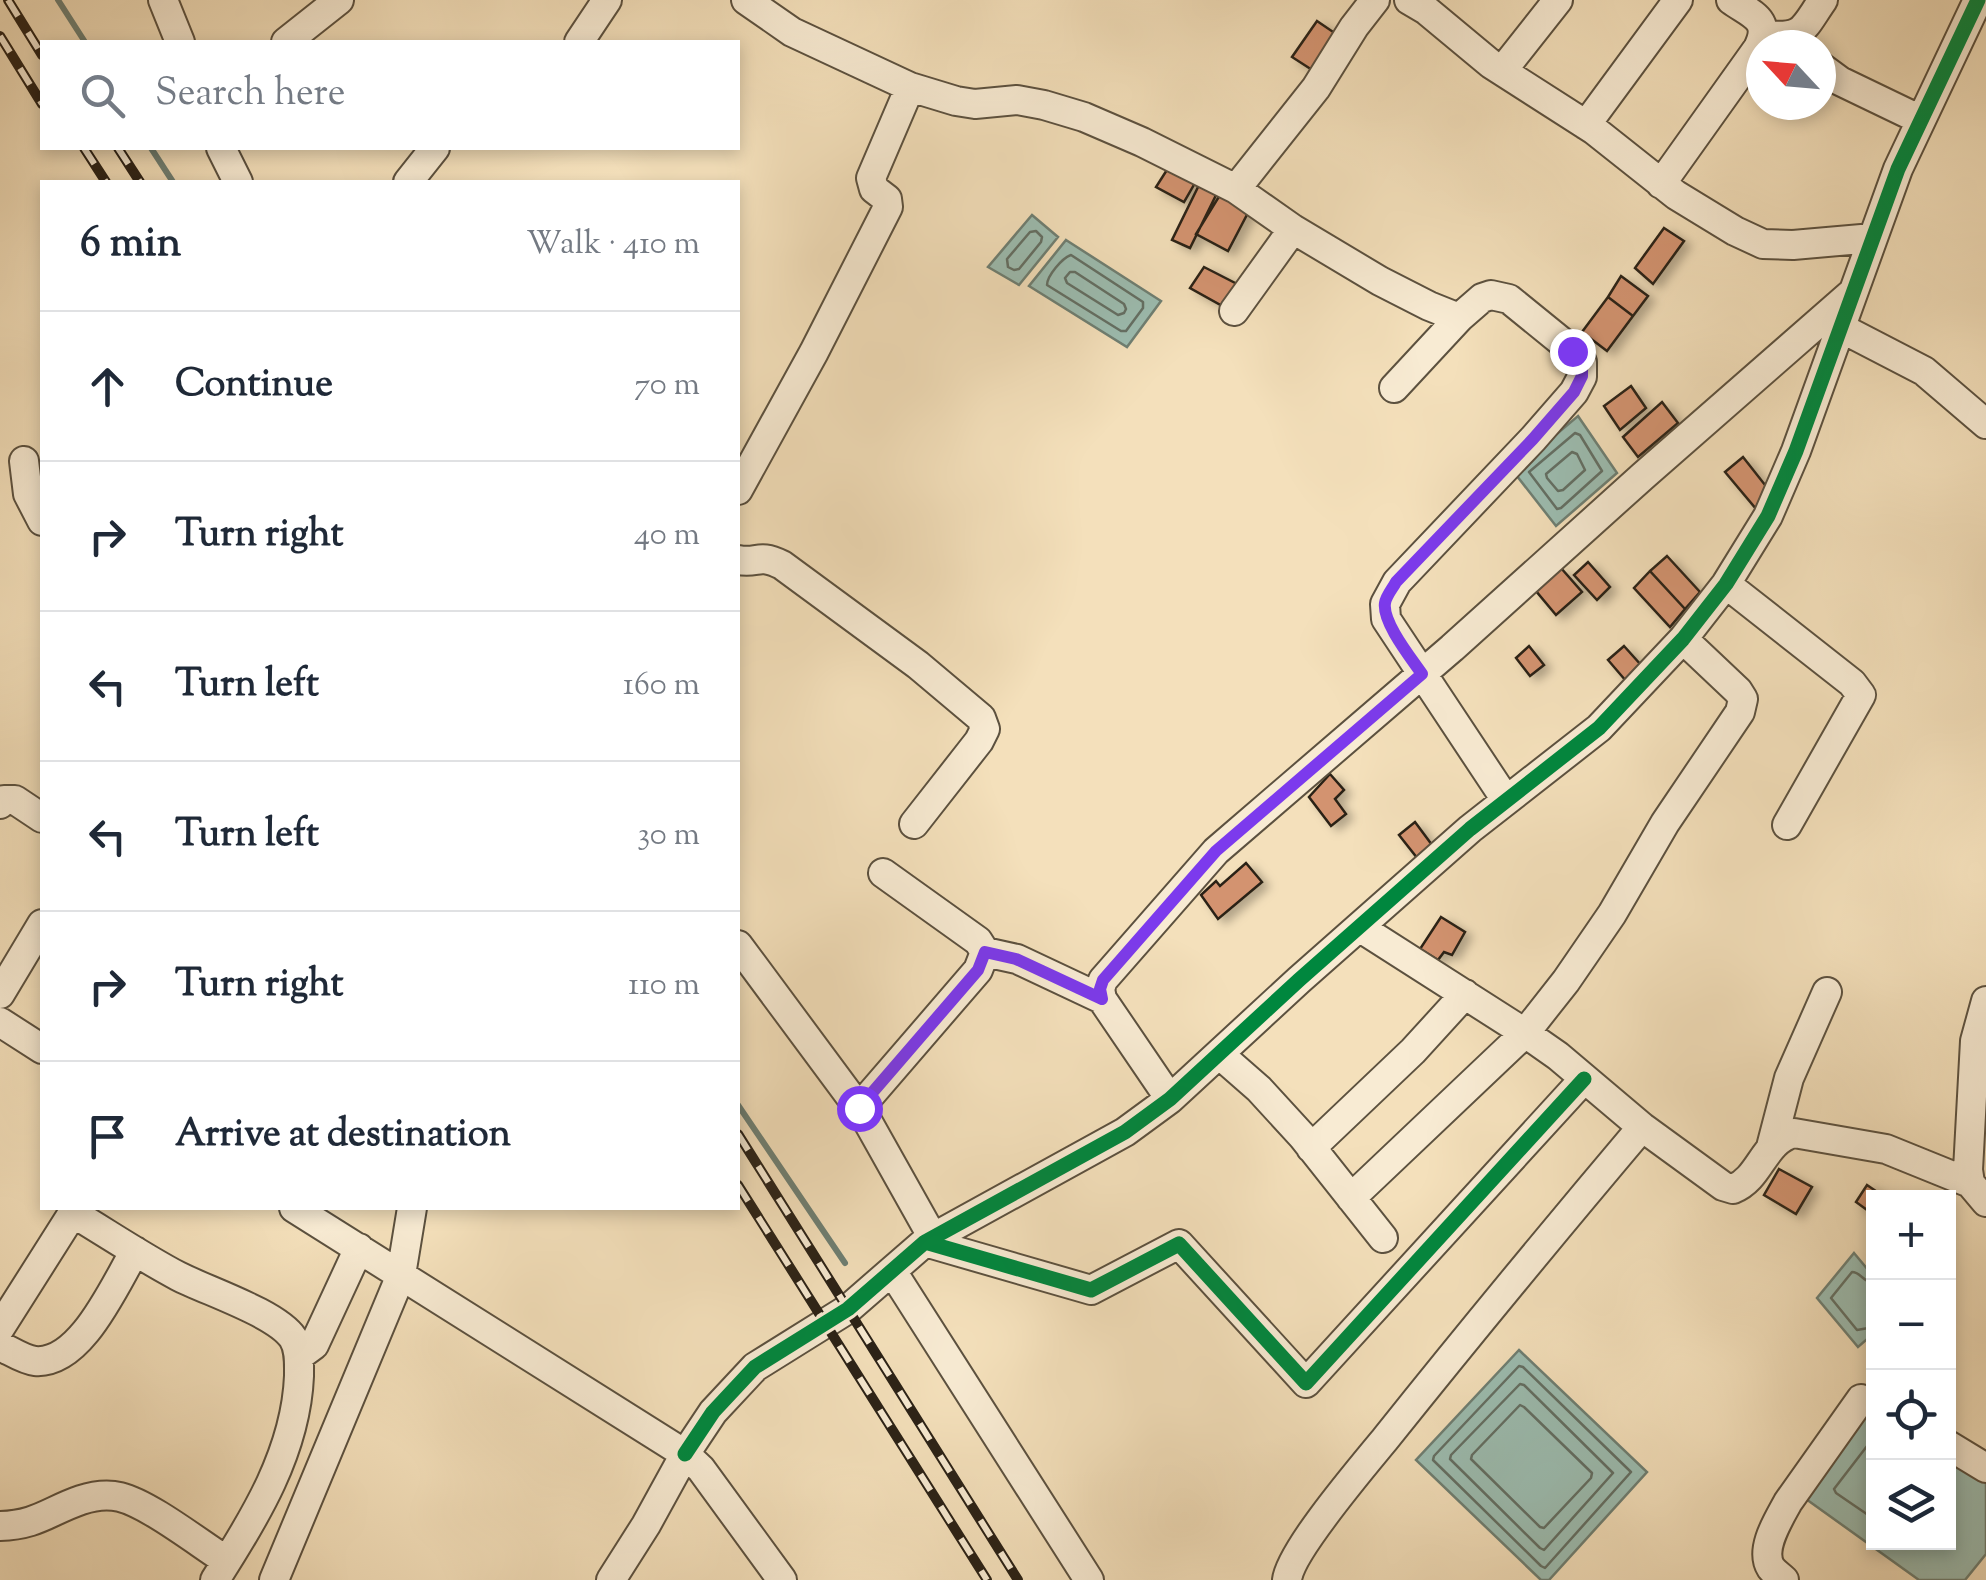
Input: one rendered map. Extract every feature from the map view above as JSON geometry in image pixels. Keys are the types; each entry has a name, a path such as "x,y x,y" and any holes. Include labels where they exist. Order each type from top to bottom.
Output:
{"street":[{"path":"163,0 179,40"},
{"path":"289,40 339,0"},
{"path":"580,40 607,0"},
{"path":"746,0 792,32 910,87 974,104 1018,100 1044,105 1142,142 1236,189 1292,229 1380,281 1459,318"},
{"path":"1236,189 1316,88 1374,0"},
{"path":"1502,72 1558,0"},
{"path":"1586,125 1678,0"},
{"path":"1731,0 1760,20 1767,30"},
{"path":"1801,30 1823,0"},
{"path":"611,1580 713,1412 756,1367 848,1309 929,1240 1125,1132 1170,1099 1470,829 1598,728 1683,639 1726,584 1768,516 1796,451 1898,169 1978,0"},
{"path":"1423,3 1502,72 1586,125 1676,195 1736,231 1764,244 1793,246 1873,238"},
{"path":"1960,40 1986,52"},
{"path":"1662,184 1746,65"},
{"path":"1836,78 1922,120"},
{"path":"740,486 888,207 887,199 874,190 871,178 910,87"},
{"path":"221,150 237,180"},
{"path":"410,180 433,150"},
{"path":"1234,310 1292,229"},
{"path":"1170,1099 1102,999 1103,980 1216,851 1854,292"},
{"path":"1394,388 1459,318 1491,295 1509,299 1582,362 1582,376 1574,392 1396,582 1384,604 1386,619 1506,800"},
{"path":"1841,328 1924,371 1986,424"},
{"path":"1793,345 1828,362"},
{"path":"24,461 28,494 40,517"},
{"path":"740,560 768,558 782,565 918,665 981,718 985,728 979,741 914,824"},
{"path":"1726,584 1852,683 1861,695 1787,825"},
{"path":"1351,1198 1525,1032 1566,981 1740,712 1743,699 1738,691 1683,639"},
{"path":"0,804 15,800 40,817"},
{"path":"882,873 978,941 985,952 1016,959 1102,999"},
{"path":"0,994 40,927"},
{"path":"1359,927 1525,1032 1724,1186 1742,1186 1771,1147 1782,1136 1794,1133 1886,1149 1978,1193"},
{"path":"740,948 859,1108 888,1156 929,1240 1090,1290 1179,1244 1306,1382 1584,1079"},
{"path":"859,1108 978,970 985,952"},
{"path":"1771,1147 1789,1078 1826,992"},
{"path":"1311,1148 1413,1051 1464,994"},
{"path":"1978,1193 1968,1170 1986,1001"},
{"path":"0,1022 40,1048"},
{"path":"1218,1054 1259,1089 1383,1238"},
{"path":"1287,1580 1291,1563 1343,1491 1642,1126"},
{"path":"0,1328 74,1210 198,1287 279,1325 293,1338 300,1356 298,1392 282,1457 248,1529 221,1571 154,1513 117,1496 81,1500 35,1522 0,1526"},
{"path":"297,1210 685,1454 702,1469 782,1580"},
{"path":"274,1580 401,1275 412,1210"},
{"path":"300,1356 314,1345 359,1248"},
{"path":"0,1346 32,1361 63,1355 82,1338 136,1251"},
{"path":"892,1270 1089,1580"},
{"path":"1784,1580 1770,1567 1767,1554 1778,1520 1861,1399 1866,1401"},
{"path":"1956,1450 1986,1468"}],"water":[{"path":"1032,215 1058,237 1019,285 988,267"},
{"path":"1066,240 1161,301 1127,347 1029,286"},
{"path":"1578,416 1617,473 1556,526 1513,471"},
{"path":"1854,1253 1866,1267 1866,1340 1858,1347 1817,1298"},
{"path":"1519,1350 1647,1472 1549,1580 1541,1580 1416,1460"},
{"path":"1866,1410 1866,1542 1799,1494"},
{"path":"1956,1446 1986,1468 1986,1554 1965,1580 1919,1580 1877,1550 1956,1550"}],"building":[{"path":"1317,21 1342,38 1320,75 1292,57"},
{"path":"1172,162 1199,176 1184,202 1156,187"},
{"path":"1201,181 1218,191 1190,248 1172,240"},
{"path":"1223,190 1251,207 1228,251 1196,234"},
{"path":"1664,228 1684,241 1653,284 1635,268"},
{"path":"1204,267 1239,285 1226,308 1190,288"},
{"path":"1621,276 1648,296 1633,316 1608,297"},
{"path":"1608,297 1633,316 1607,351 1582,332"},
{"path":"1631,386 1646,408 1620,430 1604,406"},
{"path":"1662,402 1678,423 1638,457 1623,437"},
{"path":"1743,457 1769,490 1757,510 1725,472"},
{"path":"1667,556 1700,592 1685,609 1650,571"},
{"path":"1588,562 1610,587 1597,600 1574,575"},
{"path":"1561,568 1582,592 1556,615 1536,591"},
{"path":"1650,571 1685,609 1670,627 1634,588"},
{"path":"1529,646 1544,665 1530,676 1516,658"},
{"path":"1624,646 1641,665 1626,681 1608,660"},
{"path":"1330,774 1344,790 1335,799 1346,814 1331,826 1309,797"},
{"path":"1415,822 1435,849 1418,859 1399,835"},
{"path":"1246,863 1262,882 1218,919 1201,895 1216,881 1220,886"},
{"path":"1441,917 1465,932 1452,955 1444,952 1438,960 1420,949"},
{"path":"1779,1169 1812,1187 1796,1214 1764,1195"},
{"path":"1867,1185 1874,1190 1866,1190 1866,1209 1856,1202"}],"waterway":[{"path":"58,0 84,40"},
{"path":"152,150 172,180"},
{"path":"740,1108 845,1263"}],"railway":[{"path":"8,0 40,52"},
{"path":"0,36 40,101"},
{"path":"85,150 105,180"},
{"path":"119,150 139,180"},
{"path":"740,1137 1018,1580"},
{"path":"740,1188 987,1580"}],"cycle path":[{"path":"685,1454 713,1412 755,1367 848,1309 925,1242 1125,1132 1170,1099 1470,829 1599,728 1683,639 1726,584 1768,516 1796,451 1898,169 1978,0"},
{"path":"925,1242 1091,1290 1179,1244 1306,1383 1584,1079"}],"route":[{"path":"859,1108 978,970 985,952 1016,959 1102,999 1103,980 1216,851 1422,674 1386,619 1384,604 1388,595 1574,392 1582,376 1582,362 1572,351"}]}
